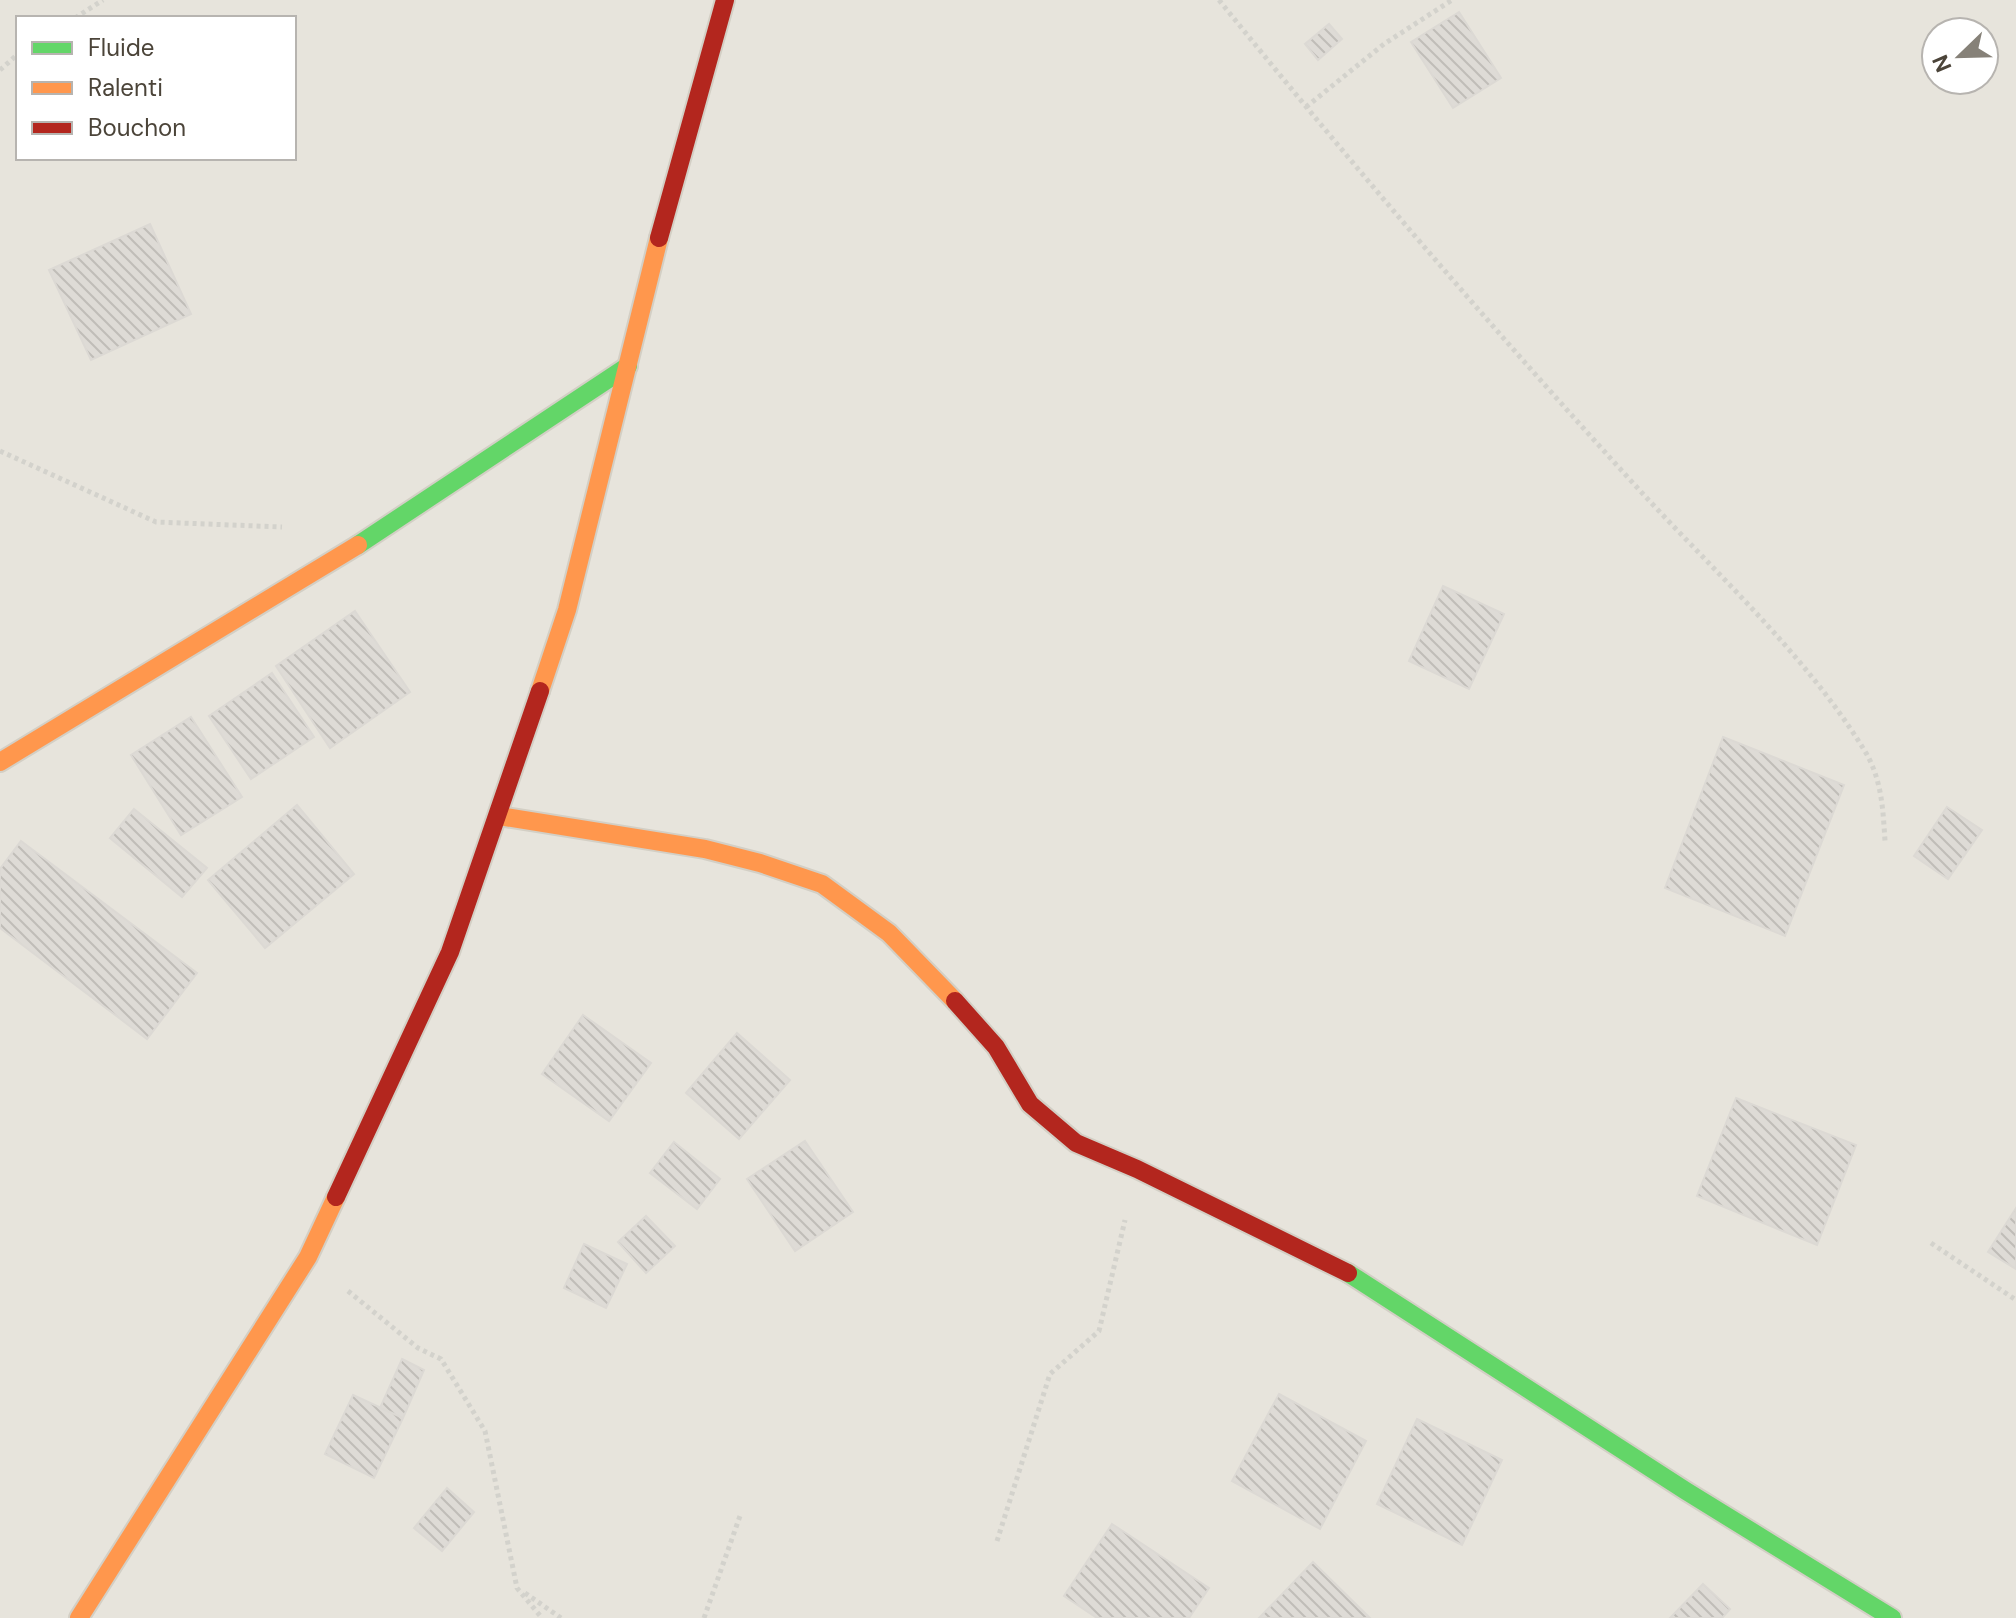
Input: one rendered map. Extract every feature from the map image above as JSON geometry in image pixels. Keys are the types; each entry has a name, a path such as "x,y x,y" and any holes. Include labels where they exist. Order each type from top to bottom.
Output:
{"main road":[{"path":"79,1618 308,1257 450,952 567,610 672,184 725,0"},
{"path":"0,762 365,541 628,366"},
{"path":"499,816 705,849 822,884 889,933 933,976 996,1047 1030,1104 1076,1143 1336,1265 1686,1491 1892,1618"}],"path":[{"path":"78,16 103,0"},
{"path":"1219,0 1306,107 1541,379 1632,483 1784,646 1838,712 1868,756 1883,796 1885,841"},
{"path":"1306,107 1384,44 1452,0"},
{"path":"0,70 16,56"},
{"path":"0,451 156,522 298,527"},
{"path":"997,1541 1050,1374 1099,1331 1137,1169"},
{"path":"1931,1243 2016,1300"},
{"path":"308,1257 418,1348 441,1359 485,1431 517,1588 542,1618"},
{"path":"704,1618 740,1516"},
{"path":"517,1588 561,1618"}],"shaded area":[{"path":"0,0 2016,0 2016,1618 0,1618"}],"building":[{"path":"1459,12 1501,78 1453,108 1411,42"},
{"path":"1329,24 1342,39 1318,60 1305,44"},
{"path":"150,224 191,314 91,360 49,270"},
{"path":"1443,586 1504,614 1469,689 1409,661"},
{"path":"355,611 410,692 330,748 276,666"},
{"path":"272,673 314,737 251,779 209,716"},
{"path":"191,717 242,797 181,835 131,755"},
{"path":"1723,737 1844,785 1785,936 1665,888"},
{"path":"297,805 354,874 265,948 208,880"},
{"path":"1947,807 1982,830 1948,879 1914,856"},
{"path":"134,809 207,868 182,897 110,838"},
{"path":"21,841 197,973 147,1039 0,928 0,869"},
{"path":"583,1015 651,1063 609,1121 542,1074"},
{"path":"737,1033 790,1080 739,1139 686,1093"},
{"path":"1736,1098 1856,1145 1817,1245 1697,1196"},
{"path":"805,1141 853,1212 795,1251 747,1179"},
{"path":"674,1142 720,1179 697,1209 650,1173"},
{"path":"2016,1208 2016,1269 1988,1252"},
{"path":"646,1216 675,1246 646,1273 618,1242"},
{"path":"584,1244 627,1264 606,1308 564,1288"},
{"path":"402,1359 424,1370 403,1418 380,1408"},
{"path":"1279,1394 1366,1441 1320,1529 1232,1481"},
{"path":"353,1395 403,1418 374,1478 325,1454"},
{"path":"1417,1419 1502,1460 1462,1545 1377,1504"},
{"path":"447,1488 474,1512 442,1551 414,1528"},
{"path":"1112,1524 1209,1588 1189,1618 1097,1618 1064,1596"},
{"path":"1313,1562 1370,1618 1259,1618"},
{"path":"1703,1584 1730,1609 1722,1618 1670,1618"}],"traffic: fast":[{"path":"358,545 628,366"},
{"path":"1348,1273 1686,1491 1892,1618"}],"traffic: slow":[{"path":"540,691 567,610 659,238"},
{"path":"0,762 358,545"},
{"path":"499,816 705,849 822,884 889,933 955,1001"},
{"path":"79,1618 308,1257 336,1197"}],"traffic: jam":[{"path":"659,238 725,0"},
{"path":"336,1197 450,952 540,691"},
{"path":"955,1001 996,1047 1030,1104 1076,1143 1137,1169 1348,1273"}]}
